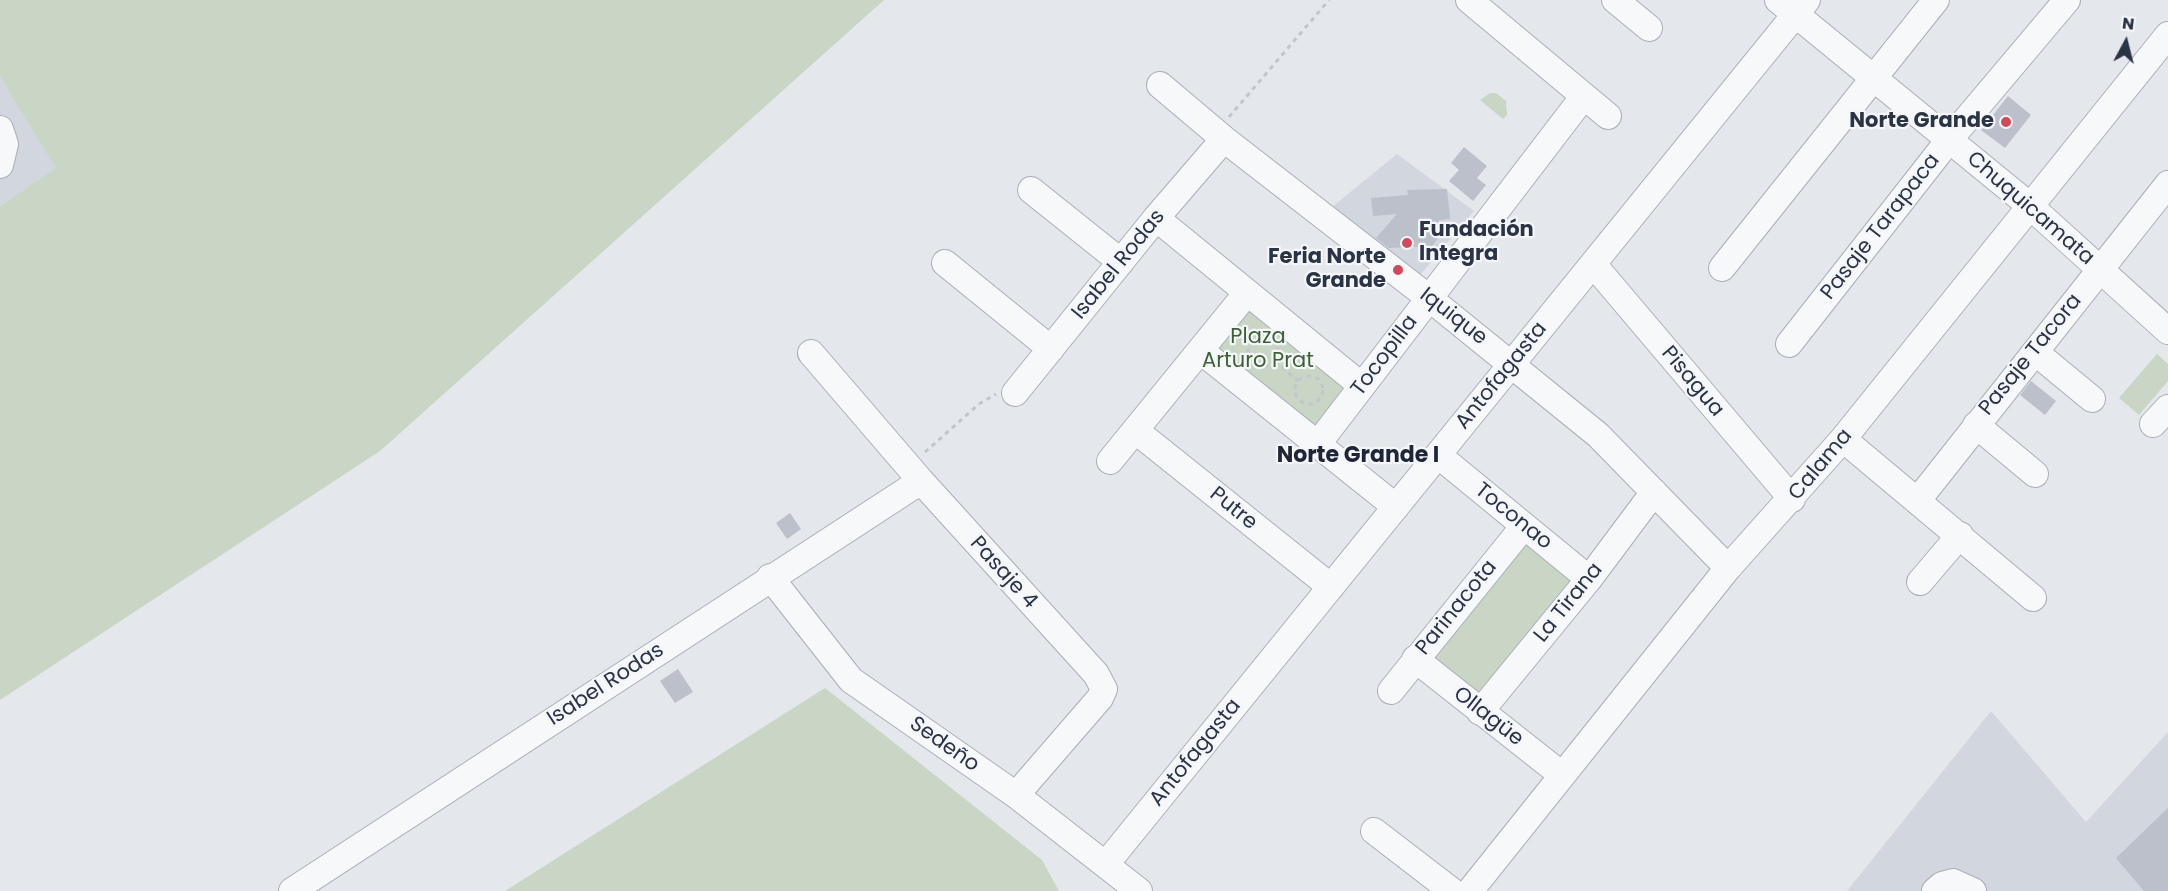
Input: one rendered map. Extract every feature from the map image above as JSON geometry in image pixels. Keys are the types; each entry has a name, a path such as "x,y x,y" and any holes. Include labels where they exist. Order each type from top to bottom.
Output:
{"street":[{"path":"1469,0 1608,116"},
{"path":"1615,0 1649,28"},
{"path":"1722,268 1936,0"},
{"name":"Pasaje Tarapaca","path":"1789,344 1949,140 2067,0"},
{"name":"Chuquicamata","path":"1793,5 1873,78 2029,205 2168,331"},
{"name":"Antofagasta","path":"1106,864 1593,264 1793,5"},
{"name":"Calama","path":"1470,891 1728,568 1844,439 2168,34"},
{"name":"Iquique","path":"1160,84 1220,136 1429,298 1599,435 1728,568"},
{"name":"Tocopilla","path":"1317,445 1584,96"},
{"path":"0,129 5,144 0,165"},
{"name":"Isabel Rodas","path":"1015,393 1220,136"},
{"path":"1031,190 1121,262"},
{"name":"Pasaje Tacora","path":"1918,500 2100,269 2166,190"},
{"path":"1156,218 1246,294 1362,386"},
{"path":"945,263 1051,349"},
{"name":"Pisagua","path":"1593,264 1792,499"},
{"path":"1110,461 1246,294"},
{"path":"1200,351 1396,507"},
{"path":"2035,352 2092,399"},
{"name":"Pasaje 4","path":"811,353 914,474 1096,674 1104,689 1100,698 1016,795"},
{"path":"1976,425 2035,474"},
{"name":"Putre","path":"1136,431 1331,587"},
{"path":"1844,439 2033,598"},
{"name":"Toconao","path":"1438,455 1589,579"},
{"name":"Isabel Rodas","path":"292,891 770,577 914,474"},
{"name":"La Tirana","path":"1480,712 1589,579 1654,492"},
{"name":"Parinacota","path":"1391,691 1524,526"},
{"path":"1920,582 1960,535"},
{"name":"Sedeño","path":"770,577 851,680 1016,795 1139,891"},
{"name":"Ollagüe","path":"1415,659 1562,775"},
{"path":"1374,831 1452,891"},
{"path":"1935,891 1942,885 1953,882 1973,891"}],"path":[{"path":"1220,136 1329,0"},
{"path":"1266,336 1274,341 1279,350 1275,361 1264,367 1254,364 1249,356 1252,341 1266,336"},
{"path":"1275,361 1298,381"},
{"path":"1305,376 1315,377 1323,388 1321,398 1310,404 1300,402 1295,394 1298,381 1305,376"},
{"path":"914,474 979,404 995,394 1015,393"}],"shaded area":[{"path":"0,77 57,168 0,206"},
{"name":"Fundación Integra","path":"1397,154 1474,211 1421,274 1409,274 1326,212"},
{"path":"1991,711 2086,822 2168,732 2168,891 1847,891"}],"green space":[{"path":"0,0 884,0 380,451 0,700 0,206 56,168 0,77"},
{"path":"1490,93 1496,93 1506,101 1507,115 1503,119 1480,100"},
{"name":"Plaza Arturo Prat","path":"1257,309 1351,384 1321,433 1214,347 1242,310"},
{"path":"2157,354 2168,364 2168,381 2139,415 2119,398"},
{"path":"1528,539 1571,572 1572,582 1480,698 1430,661"},
{"path":"825,688 1042,860 1059,891 505,891"}],"building":[{"name":"Norte Grande","path":"2008,96 2031,115 2005,148 1981,130"},
{"path":"1464,147 1487,166 1477,178 1486,185 1473,201 1449,181 1459,170 1451,163"},
{"path":"1447,189 1450,219 1439,220 1440,236 1432,246 1389,248 1376,238 1397,214 1373,216 1371,198 1408,195 1407,190"},
{"path":"2031,381 2056,401 2045,415 2020,395"},
{"path":"790,513 801,529 787,539 776,523"},
{"path":"678,669 693,692 675,703 660,681"},
{"path":"2168,808 2168,891 2144,891 2116,858"}],"place":[{"name":"Norte Grande","path":"2006,122"},
{"name":"Fundación Integra","path":"1407,243"},
{"name":"Feria Norte Grande","path":"1398,270"}],"district":[{"name":"Norte Grande I","path":"1358,456"}]}
